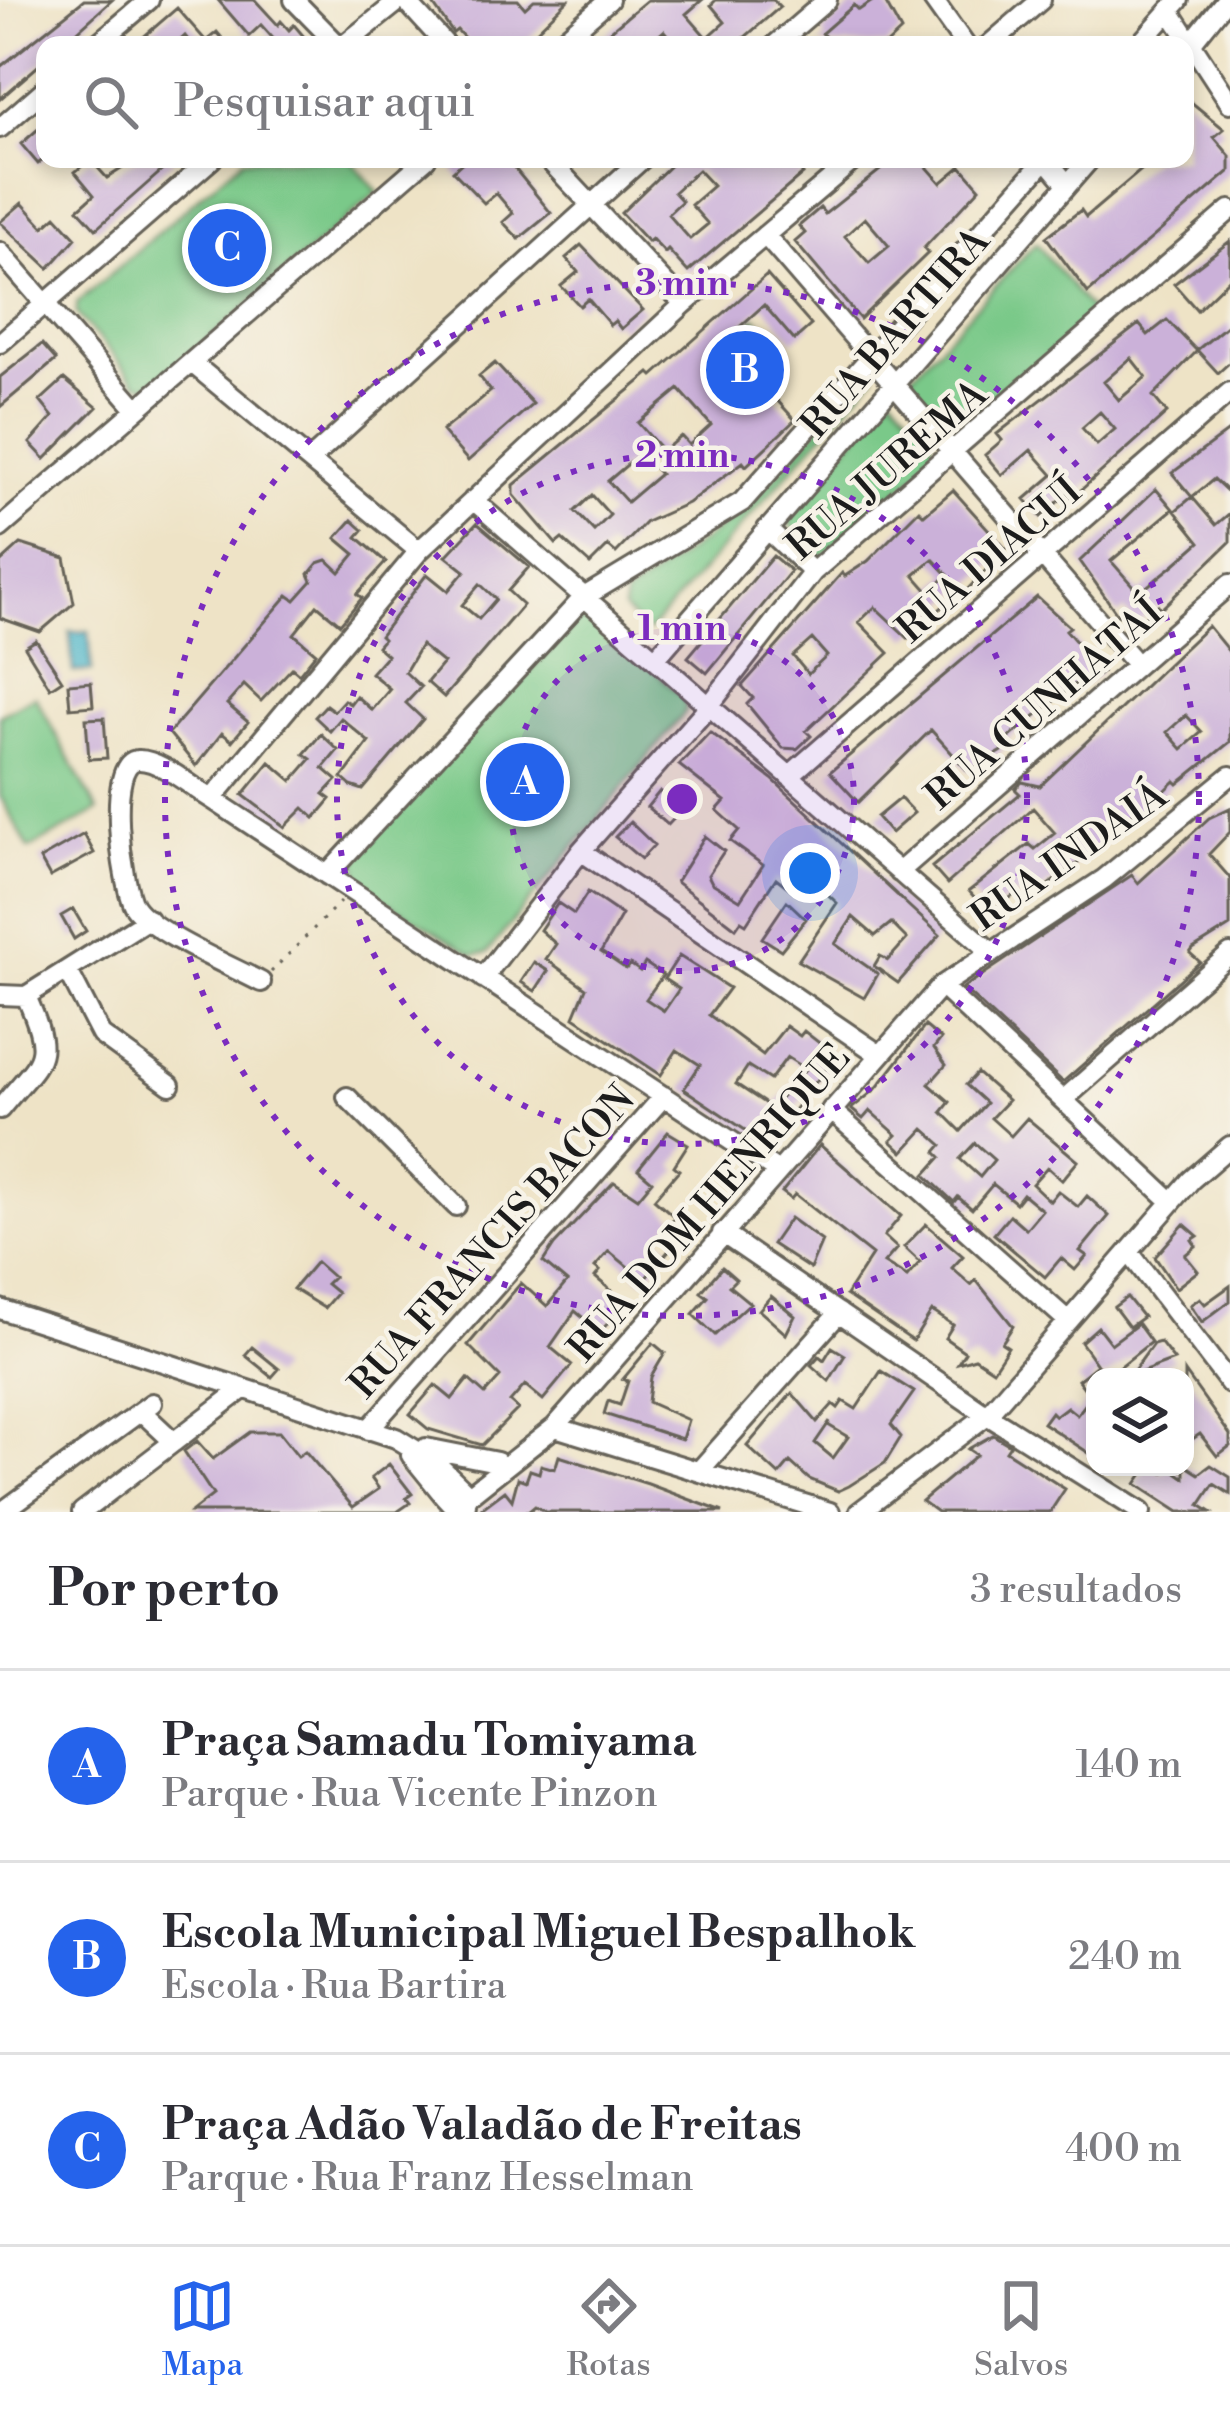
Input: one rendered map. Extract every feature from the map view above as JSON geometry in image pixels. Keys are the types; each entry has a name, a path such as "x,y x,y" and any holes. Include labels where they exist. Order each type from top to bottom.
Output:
{"street":[{"path":"107,36 149,0"},
{"path":"294,0 332,36"},
{"path":"353,36 403,0 437,36"},
{"path":"567,36 609,0"},
{"path":"785,36 827,0"},
{"path":"933,0 959,36"},
{"path":"999,36 1041,0"},
{"path":"1194,40 1226,0"},
{"path":"1174,5 1184,36"},
{"path":"1147,36 1174,5"},
{"path":"1194,56 1230,103"},
{"path":"0,128 36,97"},
{"path":"0,343 202,168"},
{"path":"0,528 416,168"},
{"path":"556,168 684,304"},
{"path":"310,460 632,168"},
{"path":"212,799 419,551 684,304 844,168"},
{"name":"RUA BARTIRA","path":"328,875 584,597 742,502 1038,168"},
{"path":"1054,168 1067,184"},
{"name":"RUA BARTIRA","path":"655,659 1082,168"},
{"name":"RUA JUREMA","path":"483,978 580,851 709,706 813,572 1230,210"},
{"path":"765,235 1137,665"},
{"path":"0,252 137,409"},
{"path":"192,363 419,551"},
{"name":"RUA DIACUÍ","path":"789,776 1230,392"},
{"path":"473,500 989,950"},
{"path":"767,529 813,572"},
{"path":"1223,590 1230,616"},
{"name":"RUA CUNHATAÍ","path":"899,872 1223,590"},
{"path":"261,982 148,920 131,902 121,844 118,779 128,763 140,760 212,799 777,1171"},
{"name":"RUA INDAIÁ","path":"941,986 989,950 1104,879 1230,776"},
{"path":"580,851 880,1055"},
{"path":"0,995 26,996 148,920"},
{"path":"1063,1100 1230,954"},
{"path":"68,971 100,1035 170,1085"},
{"path":"941,986 1172,1202"},
{"name":"RUA DOM HENRIQUE","path":"454,1500 555,1427 941,986"},
{"path":"0,1108 45,1054 44,1037 26,996"},
{"name":"RUA FRANCIS BACON","path":"368,1430 664,1096"},
{"path":"346,1097 457,1206"},
{"path":"831,1110 1068,1321"},
{"path":"860,1512 987,1415 1172,1202 1230,1146"},
{"path":"722,1233 987,1415 1141,1512"},
{"path":"1129,1252 1230,1384"},
{"path":"0,1309 403,1441 497,1462"},
{"path":"700,1471 839,1313"},
{"path":"82,1512 243,1389"},
{"path":"2,1512 147,1408 174,1442"},
{"path":"555,1427 830,1512"},
{"path":"403,1441 454,1500"},
{"name":"RUA DOM HENRIQUE","path":"454,1500 469,1473 519,1454"},
{"path":"877,1499 897,1512"}],"path":[{"path":"261,982 351,890"}],"green space":[{"path":"233,168 358,168 378,192 163,379 146,386 137,383 76,313 77,303"},
{"path":"1036,243 1095,316 956,436 908,379"},
{"path":"756,318 766,330 738,354 728,342"},
{"path":"870,370 875,375 648,632 623,610 625,596 744,511"},
{"path":"892,394 932,438 934,460 821,557 785,519"},
{"path":"583,615 598,616 685,700 686,711 487,953 473,955 370,891 359,875 356,853"},
{"path":"35,696 98,811 29,849 0,796 0,715"}],"water":[{"path":"89,631 92,671 73,672 70,632"}],"building":[{"path":"84,0 112,0 72,36 39,36"},
{"path":"218,0 255,0 278,25 281,21 289,30 294,25 303,36 271,36 261,25 249,36"},
{"path":"430,0 518,0 525,8 534,0 568,0 531,36 453,33"},
{"path":"647,0 702,0 686,14 705,36 668,36 664,31 658,36 604,36"},
{"path":"716,0 773,0 780,7 746,36 709,36 725,22 711,5"},
{"path":"874,0 884,0 901,31 896,36 822,33 854,5 859,10"},
{"path":"177,8 202,36 185,36 144,36"},
{"path":"36,38 36,68 0,99 0,67"},
{"path":"1194,104 1224,129 1214,137 1230,156 1230,171 1088,293 1046,237 1081,210 1086,217 1143,168 1194,168"},
{"path":"36,131 36,162 21,144"},
{"path":"98,168 107,178 123,168 165,168 96,229 78,209 94,195 75,172"},
{"path":"514,168 551,213 519,239 503,222 513,213 496,193 484,203 453,171"},
{"path":"668,168 798,168 803,174 688,272 668,250 665,253 652,239 648,242 621,213","holes":["698,170 713,186 691,205 708,224 690,239 668,214 682,201 674,192"]},
{"path":"883,168 928,168 941,183 963,168 980,188 924,248 928,253 860,319 795,242 805,233 799,226 820,208 825,214","holes":["865,218 889,246 869,263 845,236"]},
{"path":"22,203 44,227 56,216 76,238 49,268 0,222"},
{"path":"1230,241 1230,278 1197,310 1174,284"},
{"path":"581,245 643,310 621,329 615,321 610,325 588,299 580,306 561,286 578,272 566,258"},
{"path":"767,275 811,325 794,340 764,305 714,350 732,370 761,344 775,359 755,376 795,420 746,466 743,462 688,503 646,522 616,553 608,546 590,564 562,539 556,544 514,495 514,485 650,373 653,376","holes":["679,389 711,425 689,445 681,436 663,451 638,423","641,453 660,474 627,502 608,481","592,495 610,515 594,531 575,511"]},
{"path":"1167,320 1197,351 1153,396 1167,413 1072,498 1068,493 1041,517 1025,499 1053,475 1031,450 1002,475 985,455 1002,440 997,434 1139,324 1148,335","holes":["1131,358 1146,377 1119,400 1104,382","1100,412 1115,429 1097,445 1082,428"]},
{"path":"1230,323 1230,362 1218,373 1197,350"},
{"path":"42,344 56,360 0,407 0,377"},
{"path":"495,363 533,404 468,461 442,431 491,391 479,376"},
{"path":"64,379 97,407 45,459 30,443 53,417 40,401"},
{"path":"1230,430 1230,494 1214,479 1192,497 1172,473"},
{"path":"1156,489 1173,509 1111,561 1139,593 1200,542 1175,511 1192,497 1216,525 1230,513 1230,542 1161,609 1158,605 1136,624 1124,610 1118,615 1080,561"},
{"path":"953,490 1006,549 964,593 961,590 908,638 875,607 859,622 889,653 806,731 811,736 797,749 783,748 747,704 753,698 742,686 842,573 845,576 868,561 919,510 924,515","holes":["933,559 948,575 929,592 914,575","812,639 827,656 808,674 793,656"]},
{"path":"352,520 363,530 357,537 386,562 357,594 362,598 340,624 317,605 294,634 316,653 299,674 292,668 261,701 244,685 227,704 248,722 232,741 222,733 196,766 169,733 288,595 295,600 312,581 309,574 318,563 327,560 340,572 355,554 336,538"},
{"path":"477,523 529,567 508,591 523,605 444,697 427,682 443,663 421,645 405,672 421,687 406,703 423,719 363,790 351,786 342,778 369,742 341,718 330,731 315,717 326,705 334,711 356,696 372,710 390,689 371,673 387,655 377,646 383,639 380,636 427,574 448,591 465,571 446,556","holes":["480,584 496,599 479,619 462,605"]},
{"path":"21,544 65,558 74,603 40,632 0,618 0,563"},
{"path":"773,556 791,571 707,673 688,657"},
{"path":"1037,597 1070,627 1066,630 1102,672 1086,685 1081,679 1000,745 1004,750 968,771 931,730 858,802 830,772"},
{"path":"1208,626 1230,653 1230,742 1178,784 1175,781 1138,817 1134,812 1101,846 1024,903 1017,893 988,913 969,891 1029,844 1035,849 1055,833 1033,808 947,884 932,867 1020,794 1015,789 1022,782 1040,786","holes":["1186,715 1202,732 1182,749 1167,732"]},
{"path":"36,640 62,680 50,688 25,647"},
{"path":"91,682 93,706 70,708 68,684"},
{"path":"104,718 107,758 89,759 86,719"},
{"path":"710,732 772,779 940,935 898,983 874,966 880,956 888,960 907,939 891,923 875,936 853,917 835,944 878,974 864,998 798,961 837,903 807,875 793,891 776,878 746,924 741,921 736,928 676,882 705,836 724,851 708,875 712,883 740,900 763,865 730,841 739,830 717,810 725,801 679,765"},
{"path":"321,734 338,750 323,768 337,780 324,794 331,799 315,818 304,808 285,827 243,795 270,762 292,781 311,759 304,754"},
{"path":"660,791 682,810 668,825 647,807"},
{"path":"900,798 914,813 891,833 877,817"},
{"path":"1230,808 1230,832 1209,854 1230,878 1230,926 1193,949 1190,953 1200,962 1063,1082 963,988 1132,875 1138,883 1209,818"},
{"path":"630,822 654,845 641,859 615,837"},
{"path":"84,834 94,853 50,877 40,859"},
{"path":"588,892 622,915 601,952 626,969 630,964 640,971 645,963 663,975 646,999 664,1011 679,989 664,979 679,956 729,988 709,1015 763,1055 786,1026 800,1036 804,1031 836,1056 788,1118 772,1108 777,1112 771,1122 766,1119 754,1136 684,1089 700,1065 677,1050 661,1075 574,1017 586,988 546,959 556,944 540,930 558,903 574,914","holes":["787,1057 806,1069 772,1108 736,1084 748,1066 770,1080"]},
{"path":"787,901 806,919 781,950 762,938"},
{"path":"73,909 86,931 74,939 61,916"},
{"path":"534,962 548,971 535,991 521,982"},
{"path":"925,1026 941,1039 934,1048 946,1065 929,1084 950,1102 942,1112 961,1131 986,1103 966,1085 977,1073 1008,1100 991,1118 1011,1136 1027,1118 1078,1161 1062,1180 1047,1167 1032,1184 1050,1201 1058,1191 1078,1207 1087,1196 1109,1216 1080,1251 1087,1256 1075,1270 1061,1258 1045,1277 994,1234 1010,1215 1026,1229 1042,1210 1023,1194 1016,1203 993,1184 972,1209 958,1197 954,1202 925,1175 941,1157 936,1152 942,1145 924,1129 903,1152 891,1141 897,1135 870,1111 863,1119 851,1109 876,1089","holes":["975,1143 994,1160 980,1177 960,1159"]},
{"path":"668,1132 688,1144 674,1166 679,1170 654,1199 675,1217 658,1237 671,1248 644,1280 609,1251 595,1267 600,1271 595,1277 626,1303 600,1332 575,1311 550,1347 572,1365 543,1400 525,1385 510,1402 518,1409 482,1445 428,1429 410,1414 435,1385 452,1399 468,1379 485,1394 500,1377 468,1345 521,1283 547,1306 567,1282 543,1262 554,1245 614,1182 638,1198 652,1181 638,1169"},
{"path":"820,1145 901,1216 884,1236 897,1248 884,1263 907,1277 920,1262 904,1247 926,1224 963,1256 952,1268 971,1285 976,1280 1013,1326 1002,1343 1008,1347 993,1370 975,1358 958,1363 965,1352 945,1338 953,1325 932,1311 913,1341 846,1295 872,1255 795,1194 791,1199 782,1192"},
{"path":"790,1218 822,1241 810,1269 772,1244"},
{"path":"1184,1224 1198,1236 1192,1240 1196,1246 1185,1255 1198,1271 1176,1288 1155,1257"},
{"path":"316,1262 333,1277 326,1284 337,1293 324,1308 293,1289"},
{"path":"722,1267 736,1279 729,1286 750,1303 715,1335 693,1314 708,1297 701,1292"},
{"path":"1230,1286 1230,1301 1202,1322 1190,1305 1200,1298 1205,1304"},
{"path":"771,1296 795,1316 786,1334 759,1310"},
{"path":"1127,1297 1143,1317 1129,1327 1114,1307"},
{"path":"1138,1324 1151,1342 1118,1368 1093,1368 1097,1365 1081,1342 1098,1327 1111,1344"},
{"path":"1160,1342 1174,1360 1136,1368 1153,1344"},
{"path":"653,1343 665,1353 651,1377 648,1402 688,1420 682,1439 604,1414 608,1401 620,1405 628,1381 623,1379"},
{"path":"252,1347 279,1369 272,1377 245,1355"},
{"path":"832,1347 845,1355 829,1381 811,1365 819,1356 824,1360"},
{"path":"881,1371 914,1392 891,1425 901,1437 885,1463 838,1491 809,1479 790,1462 779,1475 747,1446 792,1393 817,1422 833,1404 838,1408 843,1401 856,1409","holes":["830,1421 828,1425 848,1437 833,1458 815,1443"]},
{"path":"1194,1385 1230,1435 1230,1446 1217,1456 1200,1434 1194,1438"},
{"path":"1086,1404 1086,1451 1043,1423 1051,1412 1055,1416 1067,1407 1077,1415"},
{"path":"250,1432 279,1432 298,1456 305,1451 353,1507 379,1489 371,1478 389,1464 412,1494 406,1498 410,1503 397,1512 191,1512 213,1495 184,1451 197,1441 213,1459"},
{"path":"993,1435 1010,1445 1006,1451 1065,1489 1050,1512 937,1512 922,1501 977,1455 968,1449"},
{"path":"559,1456 723,1512 546,1512 535,1506 528,1512 477,1512 505,1491 512,1500 518,1478 526,1481 530,1470 539,1473 541,1465 555,1469"},
{"path":"1211,1465 1230,1477 1230,1494 1214,1484 1200,1505 1211,1512 1179,1512 1136,1484 1142,1476 1185,1478"}],"place":[{"name":"Praça Adão Valadão de Freitas","path":"227,248"},
{"name":"Escola Municipal Miguel Bespalhok","path":"745,370"},
{"name":"Praça Samadu Tomiyama","path":"525,782"}]}
